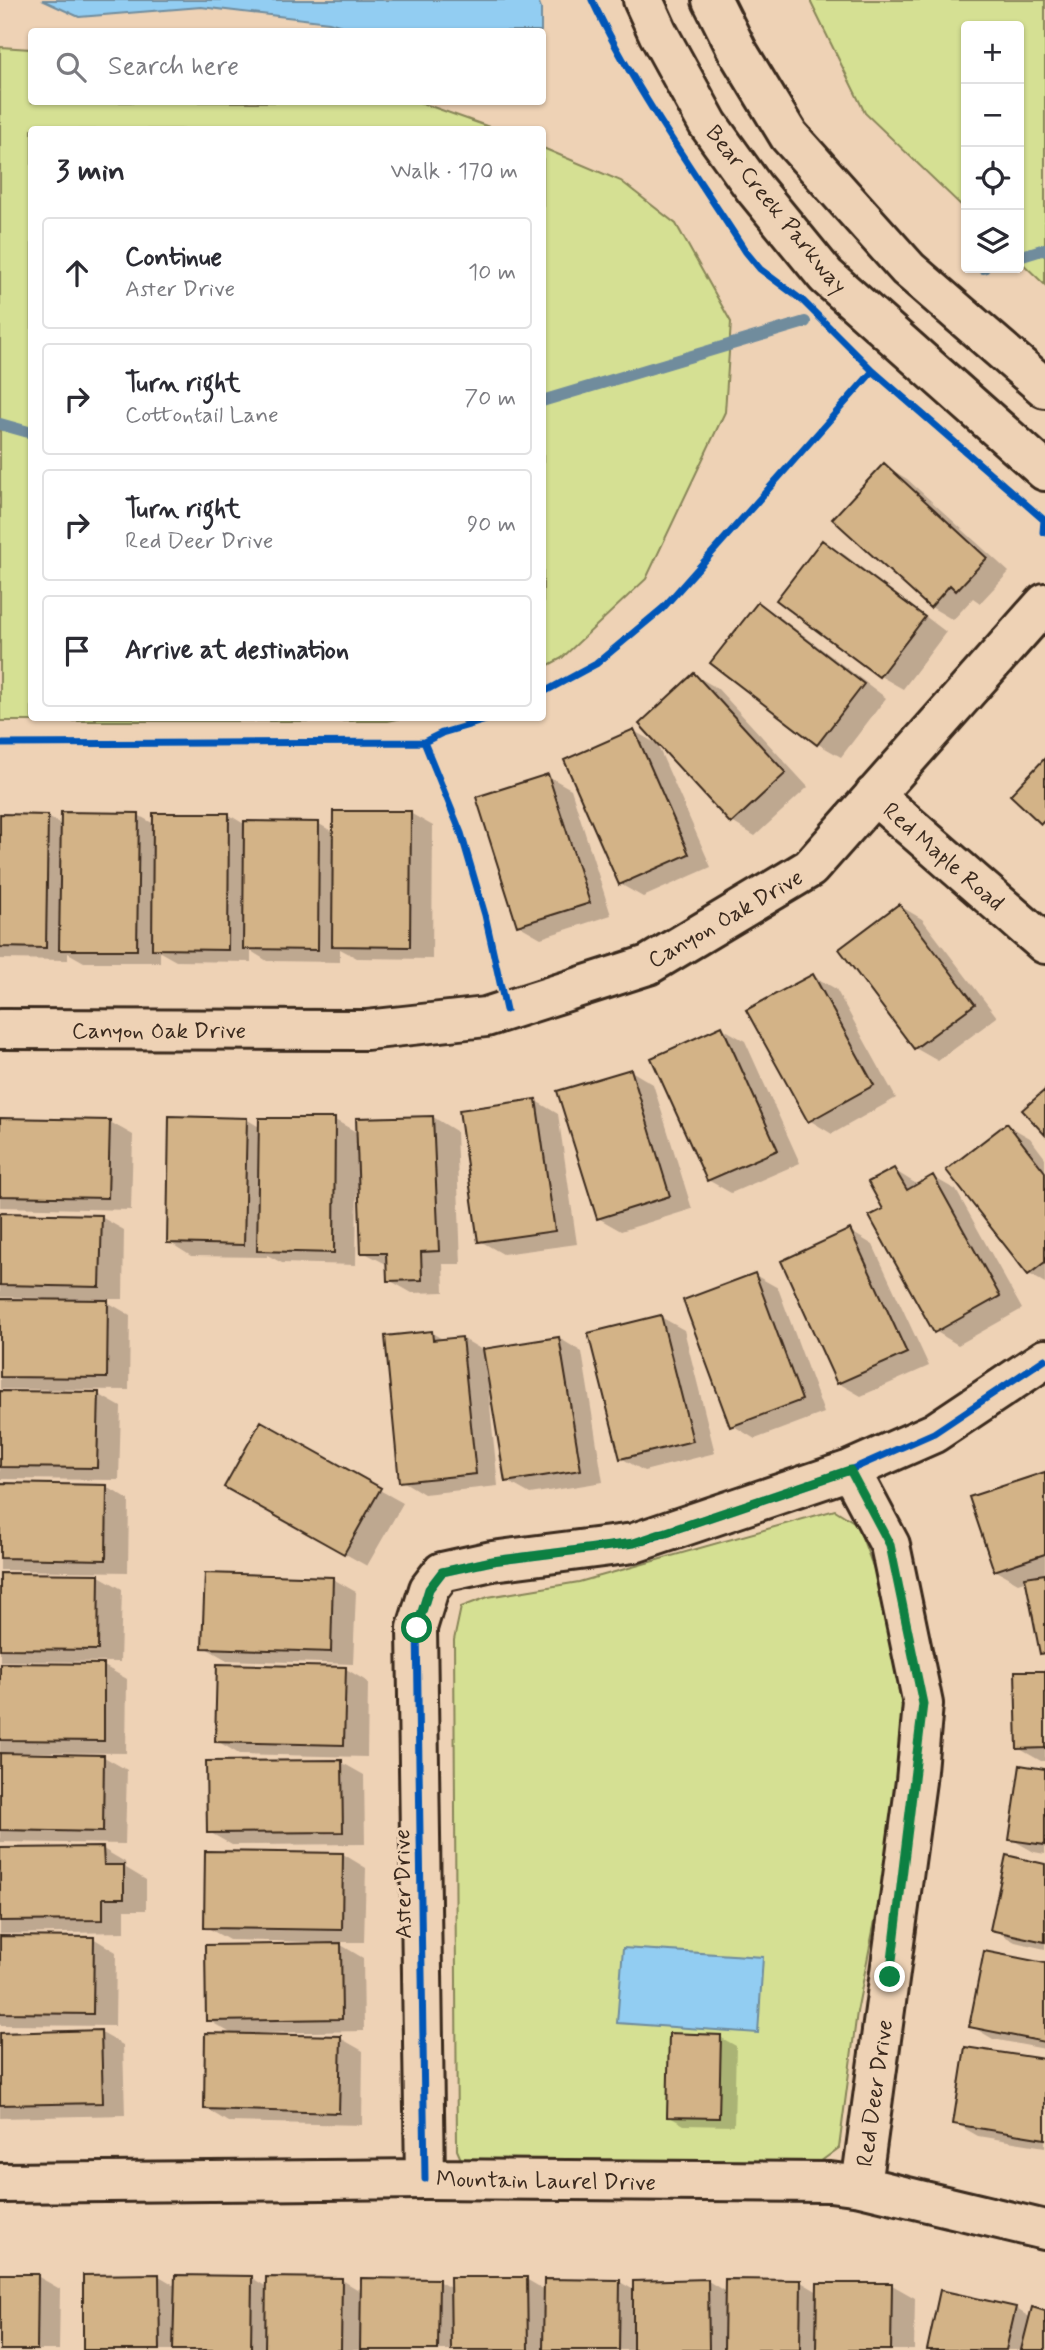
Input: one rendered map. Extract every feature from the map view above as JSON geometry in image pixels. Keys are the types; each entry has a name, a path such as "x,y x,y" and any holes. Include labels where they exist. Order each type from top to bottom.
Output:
{"street":[{"name":"Bear Creek Parkway","path":"643,0 708,124 754,188 826,276 1045,471"},
{"path":"712,0 738,52 789,136 908,269 1045,388"},
{"name":"Canyon Oak Drive","path":"0,1029 366,1030 486,1017 648,965 810,868 1045,603"},
{"name":"Red Maple Road","path":"874,795 1045,944"},
{"path":"850,1470 933,1433 1045,1359"},
{"name":"Aster Drive","path":"425,2179 417,1628 429,1589 442,1572 492,1561 634,1543 850,1470"},
{"name":"Red Deer Drive","path":"850,1470 890,1545 923,1704 914,1794 862,2186"},
{"name":"Mountain Laurel Drive","path":"0,2183 425,2179 830,2182 862,2186 1045,2230"}],"green space":[{"path":"811,0 1045,0 1045,285 1024,265 1024,21 961,21 961,205 865,113"},
{"path":"0,47 28,49 28,105 427,105 487,126 28,126 28,721 0,721"},
{"path":"546,149 621,181 676,224 731,322 725,412 646,579 562,658 546,666"},
{"path":"835,1510 857,1524 878,1580 911,1706 899,1799 857,2012 839,2148 813,2167 463,2164 457,2150 454,1640 461,1607 488,1597 579,1582"}],"water":[{"path":"42,0 538,0 541,8 541,28 349,28 329,22 201,7 79,17"},
{"path":"623,1948 763,1957 758,2033 617,2023"}],"building":[{"path":"884,463 987,558 956,591 950,585 930,608 832,519"},
{"path":"822,540 925,617 879,677 776,600"},
{"path":"758,602 864,684 817,745 710,663"},
{"path":"694,673 786,773 731,824 639,724"},
{"path":"634,729 689,854 619,885 564,760"},
{"path":"1045,758 1045,820 1041,824 1010,795"},
{"path":"548,774 590,903 517,926 476,797"},
{"path":"333,811 411,811 410,947 332,946"},
{"path":"61,812 139,813 137,950 59,950"},
{"path":"153,813 229,813 228,950 152,949"},
{"path":"0,814 48,815 46,948 0,947"},
{"path":"244,821 319,822 318,950 243,949"},
{"path":"899,904 975,1004 914,1049 839,949"},
{"path":"813,974 874,1085 808,1122 746,1010"},
{"path":"722,1026 778,1150 707,1181 651,1058"},
{"path":"631,1069 670,1196 597,1219 557,1091"},
{"path":"1045,1090 1045,1135 1022,1110"},
{"path":"536,1099 555,1231 478,1242 459,1110"},
{"path":"169,1116 247,1118 244,1245 167,1243"},
{"path":"433,1116 439,1251 421,1252 422,1280 387,1281 386,1253 361,1253 356,1118"},
{"path":"0,1118 110,1120 108,1198 0,1196"},
{"path":"259,1118 335,1118 334,1253 257,1251"},
{"path":"1007,1123 1045,1172 1045,1262 1028,1275 946,1170"},
{"path":"894,1168 907,1190 933,1175 1000,1296 934,1333 869,1216 883,1209 868,1182"},
{"path":"0,1213 102,1215 100,1287 0,1285"},
{"path":"850,1229 907,1353 837,1384 781,1261"},
{"path":"755,1273 802,1400 730,1427 683,1300"},
{"path":"0,1299 108,1300 107,1378 0,1377"},
{"path":"661,1315 693,1441 620,1459 588,1333"},
{"path":"432,1331 433,1340 462,1337 476,1474 399,1482 385,1336"},
{"path":"559,1337 581,1470 505,1482 483,1349"},
{"path":"0,1391 99,1392 97,1468 0,1467"},
{"path":"261,1421 381,1488 344,1554 224,1487"},
{"path":"1045,1472 1045,1554 994,1571 969,1497"},
{"path":"0,1483 107,1485 106,1560 0,1558"},
{"path":"0,1573 99,1574 98,1650 0,1649"},
{"path":"205,1573 333,1577 331,1652 202,1648"},
{"path":"1045,1574 1045,1653 1040,1654 1025,1577"},
{"path":"0,1663 104,1664 104,1741 0,1740"},
{"path":"217,1664 346,1667 344,1745 215,1742"},
{"path":"1015,1671 1045,1671 1045,1748 1017,1749"},
{"path":"0,1753 104,1755 103,1832 0,1830"},
{"path":"342,1760 343,1832 207,1833 206,1761"},
{"path":"1020,1765 1045,1769 1045,1845 1009,1840"},
{"path":"103,1847 104,1865 124,1865 124,1898 103,1898 103,1920 0,1921 0,1848"},
{"path":"205,1851 343,1853 342,1930 204,1928"},
{"path":"1006,1855 1045,1864 1045,1942 990,1930"},
{"path":"0,1936 94,1937 93,2014 0,2013"},
{"path":"341,1943 342,2019 206,2021 205,1945"},
{"path":"984,1951 1045,1963 1045,2042 969,2027"},
{"path":"101,2030 103,2103 0,2105 0,2033"},
{"path":"205,2033 341,2036 339,2113 204,2109"},
{"path":"669,2033 721,2035 719,2118 667,2117"},
{"path":"965,2047 1045,2059 1045,2139 953,2124"},
{"path":"0,2274 38,2274 37,2350 0,2350"},
{"path":"159,2274 160,2350 83,2350 83,2275"},
{"path":"175,2275 252,2276 251,2350 173,2350"},
{"path":"266,2277 342,2278 341,2350 265,2350"},
{"path":"450,2277 527,2277 528,2350 451,2350"},
{"path":"361,2278 439,2279 438,2350 360,2350"},
{"path":"544,2279 620,2280 619,2350 543,2350"},
{"path":"708,2279 709,2350 633,2350 633,2281"},
{"path":"725,2279 801,2280 800,2350 724,2350"},
{"path":"817,2283 892,2283 891,2350 816,2350"},
{"path":"940,2290 1016,2307 1006,2350 927,2350"},
{"path":"1032,2307 1045,2311 1045,2350 1021,2350"}],"waterway":[{"path":"1024,255 1045,249"},
{"path":"546,400 805,322"},
{"path":"0,424 28,432"}],"cycle path":[{"path":"592,0 645,97 746,252 760,269 803,301 873,371"},
{"path":"546,691 596,664 663,608 873,371 1044,520 1045,532"},
{"path":"0,744 424,742 442,733 483,721"},
{"path":"424,742 461,833 485,915 506,1010"},
{"path":"425,2179 417,1628 429,1589 442,1572 492,1561 634,1543 850,1470 934,1433 1045,1359"}],"route":[{"path":"417,1628 429,1589 442,1572 492,1561 634,1543 850,1470 890,1545 923,1704 916,1781 890,1977"}]}
